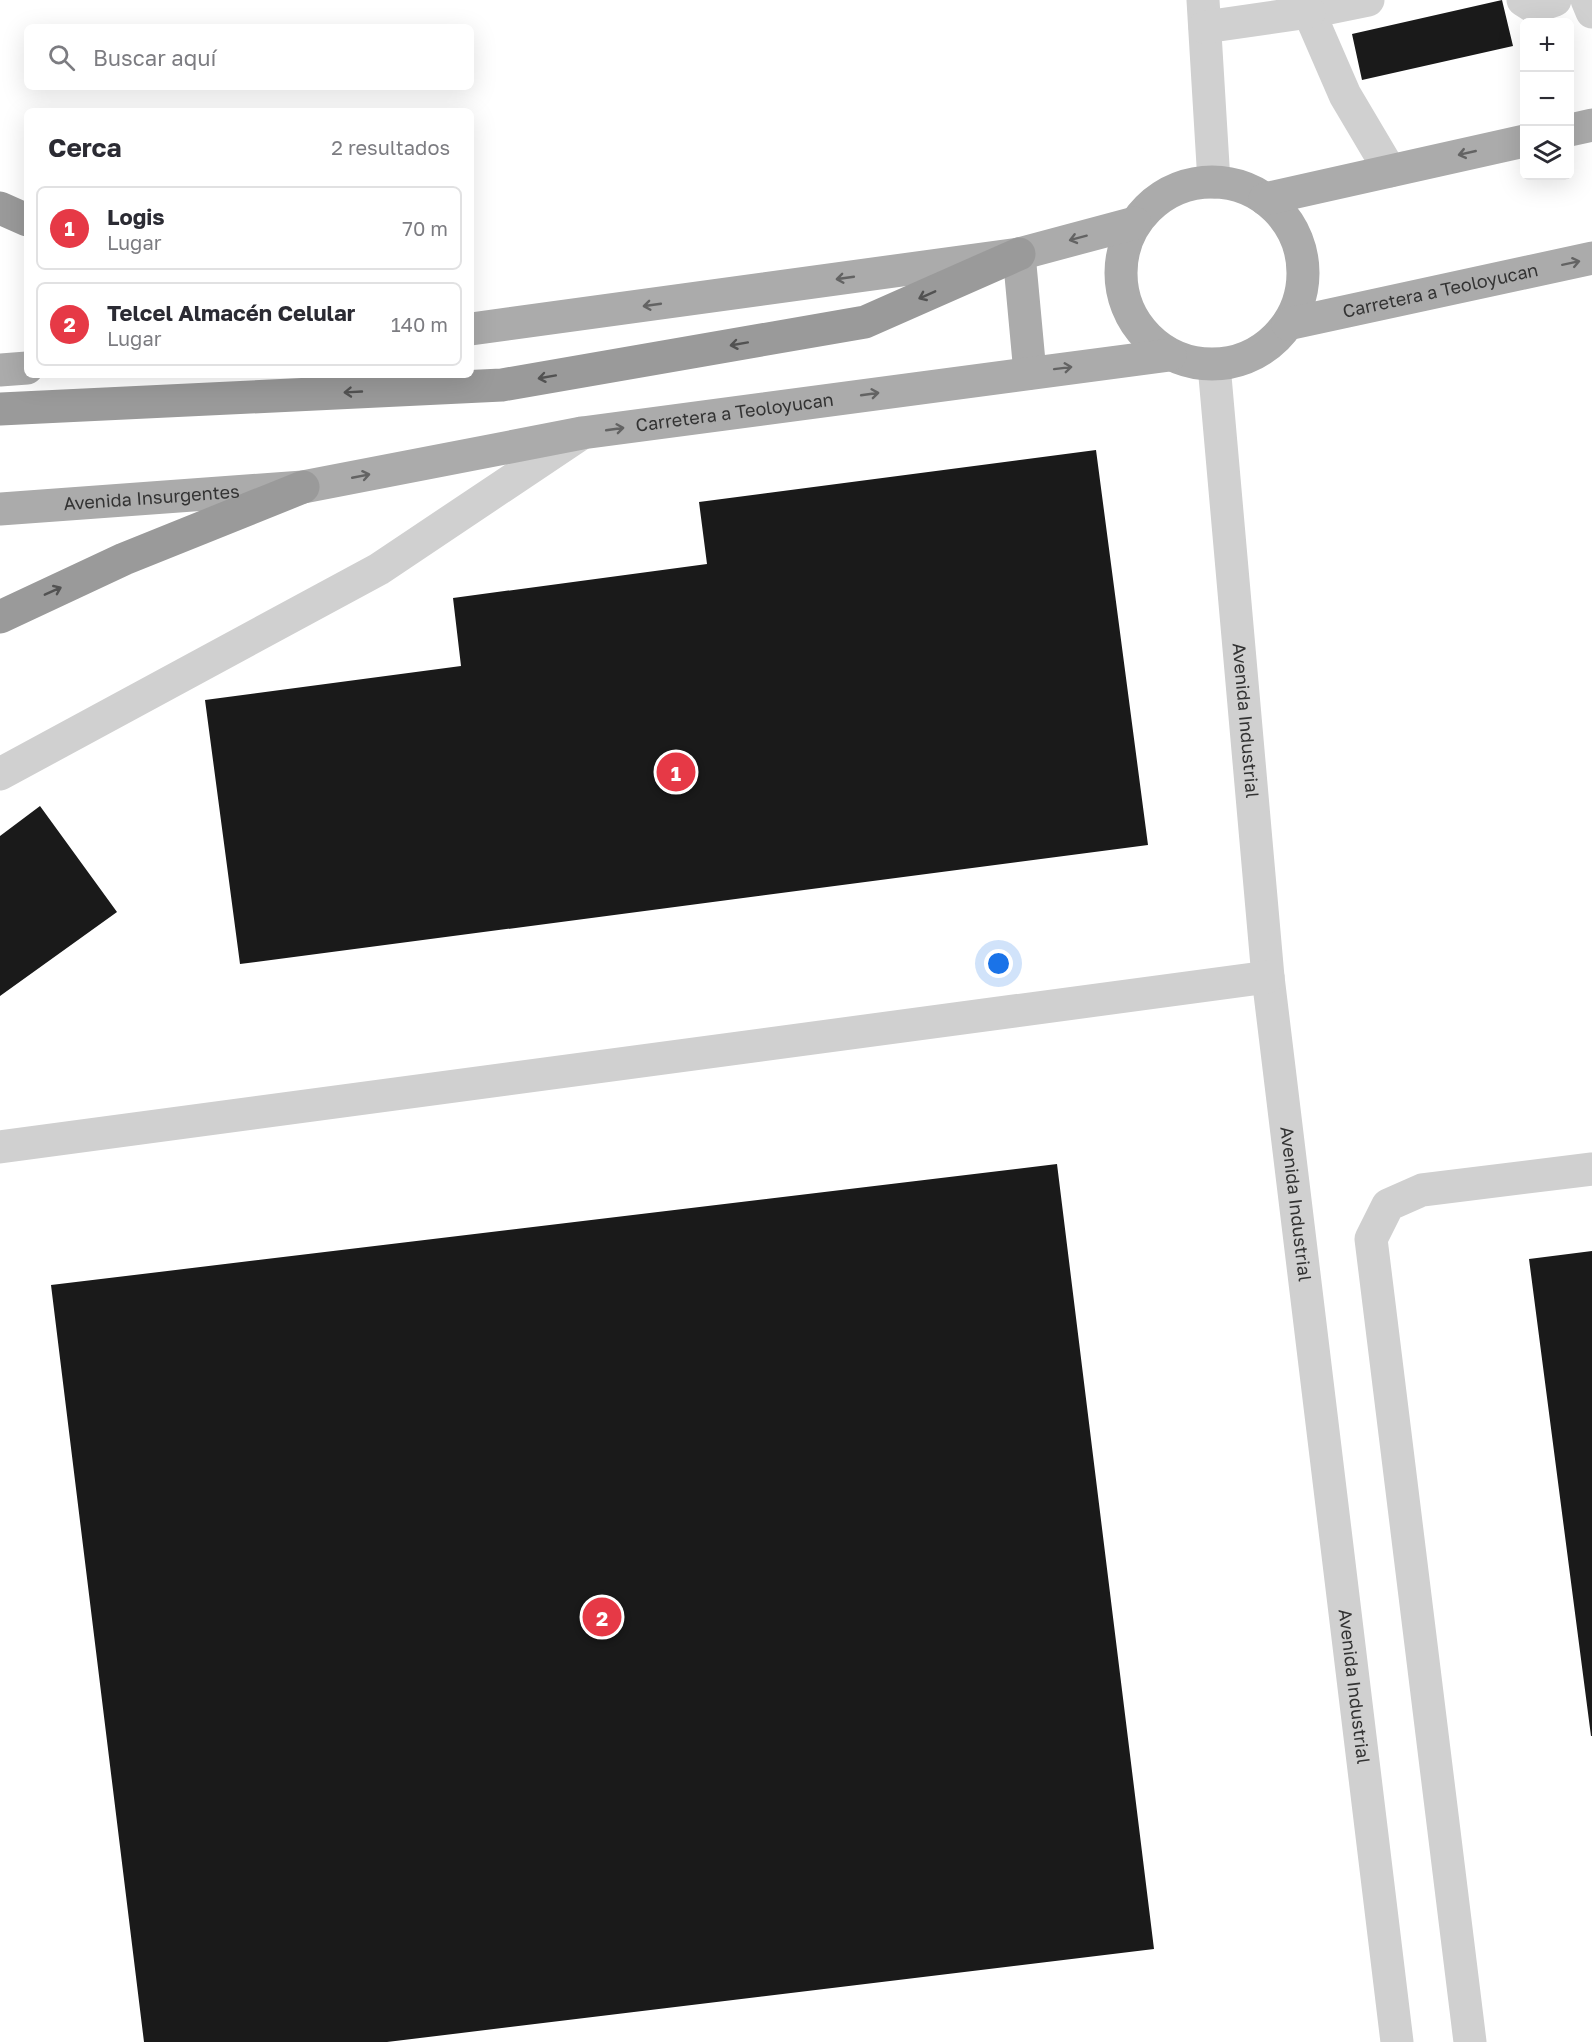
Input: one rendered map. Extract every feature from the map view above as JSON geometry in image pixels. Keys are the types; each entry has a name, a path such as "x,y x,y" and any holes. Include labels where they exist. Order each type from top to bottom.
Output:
{"highway":[{"path":"0,208 24,219"},
{"path":"0,410 502,385 865,322 1019,254"},
{"path":"0,617 124,559 303,487"}],"main road":[{"path":"1574,129 1592,125"},
{"path":"1265,199 1520,142"},
{"path":"1214,182 1241,187 1265,199 1285,219 1298,243 1304,271 1300,299 1288,324 1268,345 1243,359 1214,365 1192,363 1170,355 1138,328 1121,290 1123,247 1135,223 1156,200 1184,186 1214,182"},
{"path":"474,329 1019,254 1135,223"},
{"path":"1019,254 1029,373"},
{"name":"Carretera a Teoloyucan","path":"1288,324 1592,258"},
{"name":"Carretera a Teoloyucan","path":"303,487 582,433 1170,355"},
{"path":"0,370 24,369"},
{"name":"Avenida Insurgentes","path":"0,509 303,487"}],"street":[{"path":"1214,182 1204,13 1309,12 1368,0"},
{"path":"1523,0 1534,8 1555,0"},
{"path":"1587,0 1592,12"},
{"path":"1309,12 1346,95 1390,171"},
{"name":"Avenida Industrial","path":"1214,365 1268,977 1397,2042"},
{"path":"0,774 379,569 582,433"},
{"path":"0,1147 1268,977"},
{"path":"1470,2042 1371,1239 1388,1205 1422,1190 1592,1168"}],"building":[{"path":"1502,0 1513,46 1362,80 1352,34"},
{"path":"1096,450 1148,845 240,964 205,700 461,666 453,598 707,564 699,502"},
{"path":"40,806 117,912 0,996 0,836"},
{"path":"1057,1164 1154,1949 387,2042 144,2042 51,1285"},
{"path":"1592,1251 1592,1736 1591,1736 1529,1259"}],"place":[{"name":"Logis","path":"676,772"},
{"name":"Telcel Almacén Celular","path":"602,1617"}]}
